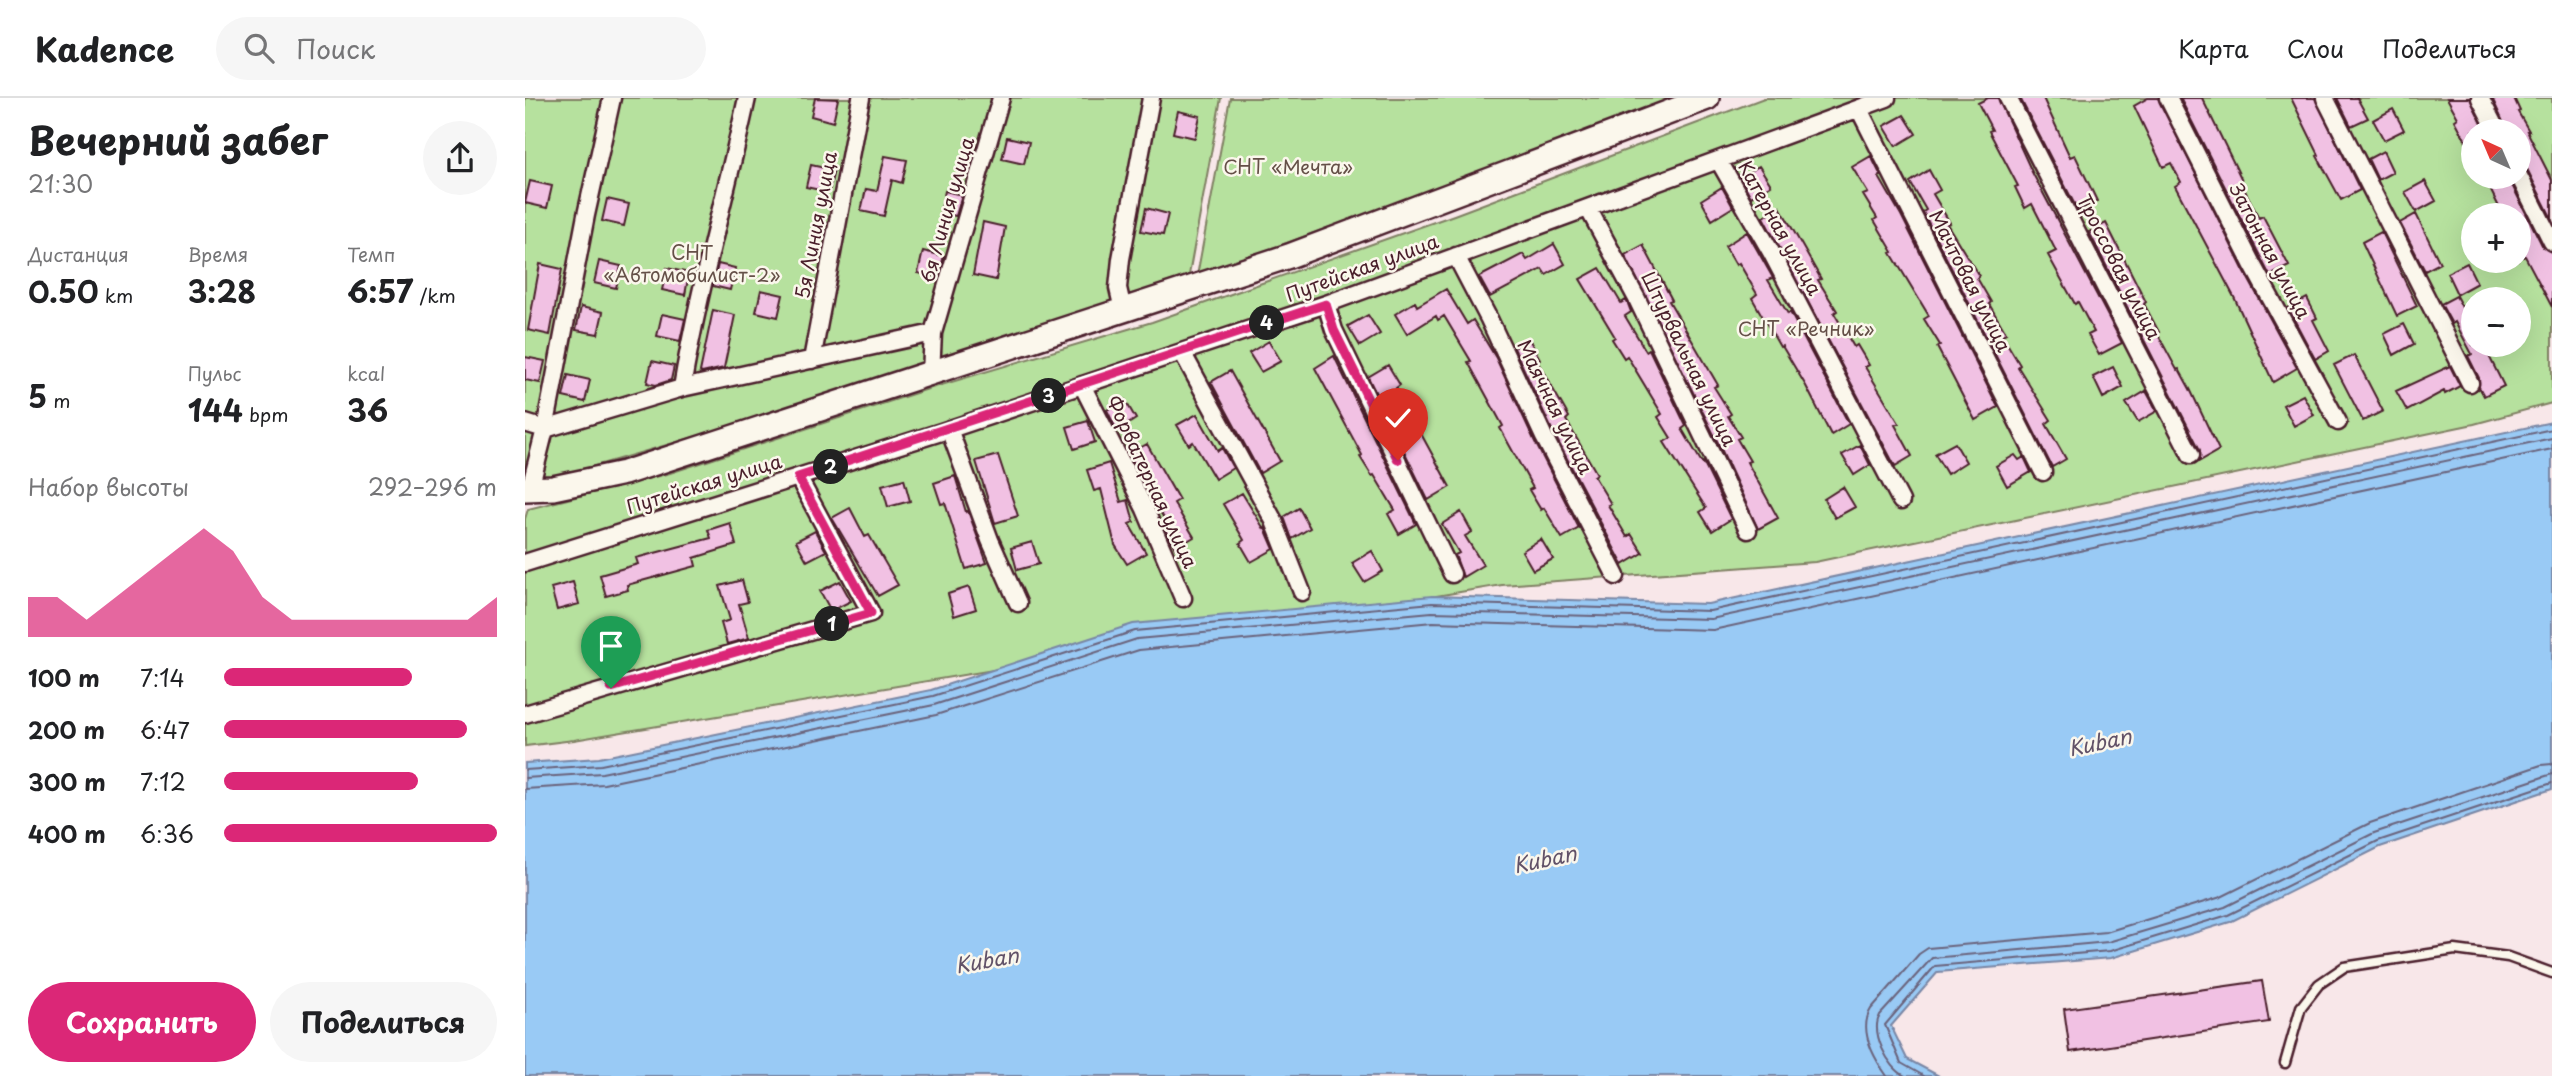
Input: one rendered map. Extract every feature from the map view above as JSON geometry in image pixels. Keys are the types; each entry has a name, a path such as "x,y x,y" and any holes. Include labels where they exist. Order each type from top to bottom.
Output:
{"street":[{"path":"612,98 580,241 545,429 527,489 553,488 624,473 931,373 1121,299 1289,256 1707,98"},
{"path":"682,388 694,317 722,213 747,98"},
{"name":"5я Линия улица","path":"812,360 861,98"},
{"name":"6я Линия улица","path":"931,373 933,333 1001,98"},
{"path":"1121,299 1121,259 1151,98"},
{"name":"Путейская улица","path":"525,563 949,429 1326,304 1887,98"},
{"name":"Троссовая улица","path":"2008,98 2190,455"},
{"name":"Затонная улица","path":"2168,98 2252,264 2338,422"},
{"path":"2325,98 2470,383"},
{"path":"2480,98 2491,119"},
{"name":"Мачтовая улица","path":"1859,109 2042,472"},
{"name":"Катерная улица","path":"1719,160 1778,264 1902,501"},
{"path":"2526,189 2552,242"},
{"name":"Штурвальная улица","path":"1588,208 1637,299 1748,530"},
{"name":"Маячная улица","path":"1456,256 1489,319 1544,437 1616,576"},
{"path":"1326,304 1334,330 1452,574"},
{"path":"525,423 545,429 682,388 933,333"},
{"path":"1182,352 1273,521 1302,592"},
{"name":"Форватерная улица","path":"1082,385 1145,509 1183,598"},
{"path":"949,429 990,540 1018,603"},
{"path":"525,714 871,613 798,477"}],"lane":[{"path":"2285,1063 2301,1007 2319,984 2344,967 2455,950 2508,957 2552,974"}],"green space":[{"name":"СНТ «Автомобилист-2»","path":"525,98 1221,98 1189,275 983,348 787,410 557,477 525,474"},
{"name":"СНТ «Мечта»","path":"1230,98 1679,98 1197,276"},
{"name":"СНТ «Речник»","path":"1764,98 2552,98 2552,403 2474,424 1815,562 1502,585 525,746 525,519 528,509 670,473 928,389 1152,322 1454,215"}],"water":[{"name":"Kuban","path":"2552,422 2552,789 2380,847 2230,922 2111,958 1938,972 1891,1026 1907,1059 1939,1076 525,1076 525,763 599,758 931,690 1133,624 1432,596 1708,604"}],"building":[{"path":"815,98 838,99 833,122 811,116"},
{"path":"1988,98 1998,98 2032,172 2122,343 2099,355 2088,335 2094,332 2048,255 2056,251 2032,204 2025,208 2015,187 2018,186 1989,131 1992,130 1978,103"},
{"path":"2020,98 2043,98 2070,157 2075,155 2097,201 2078,211"},
{"path":"2148,98 2158,98 2243,269 2297,368 2273,382 2234,297 2175,186 2181,182 2171,163 2163,167 2134,106"},
{"path":"2180,98 2202,98 2259,218 2263,216 2289,266 2270,276"},
{"path":"2291,98 2315,98 2360,190 2341,200 2317,156 2319,155"},
{"path":"2337,98 2357,98 2368,118 2351,126"},
{"path":"2447,98 2470,98 2480,119 2461,119 2461,131 2455,120 2458,118"},
{"path":"2514,98 2522,119 2502,119 2493,100"},
{"path":"2393,109 2404,130 2384,140 2373,120"},
{"path":"1178,111 1200,116 1195,138 1173,133"},
{"path":"1904,115 1916,134 1896,146 1884,126"},
{"path":"1007,137 1029,142 1024,164 1002,159"},
{"path":"2531,139 2552,180 2552,219 2531,177"},
{"path":"2383,151 2393,172 2378,180 2368,159"},
{"path":"885,156 907,160 902,183 892,180 884,216 861,211 866,189 877,191"},
{"path":"1871,156 1881,176 1879,177 1998,407 1975,420 1937,347 1940,345 1924,319 1929,316 1891,253 1893,252 1874,220 1877,218 1863,195 1868,193 1852,167"},
{"path":"811,165 834,170 829,192 806,187"},
{"path":"1759,166 1771,185 1751,197 1740,177"},
{"path":"1929,170 1940,190 1933,194 1950,223 1947,224 1979,276 1977,278 1991,302 1989,304 2006,333 2002,335 2020,365 2018,367 2051,420 2046,424 2066,459 2052,467 1910,182"},
{"path":"530,181 552,186 547,208 525,203"},
{"path":"2425,181 2436,201 2416,212 2405,192"},
{"path":"1722,187 1733,207 1712,220 1701,200"},
{"path":"2490,189 2514,189 2521,203 2497,203"},
{"path":"945,191 962,195 956,216 940,213"},
{"path":"607,199 629,204 624,226 602,221"},
{"path":"1780,207 1821,279 1818,280 1837,311 1834,313 1854,347 1857,345 1869,365 1865,367 1899,423 1895,425 1912,456 1895,466 1763,217"},
{"path":"1146,208 1168,214 1163,235 1141,231"},
{"path":"2416,214 2440,263 2425,271 2400,223"},
{"path":"983,222 1005,227 996,280 973,275"},
{"path":"2106,223 2146,302 2144,304 2159,332 2157,333 2190,389 2219,450 2200,461 2200,450 2089,232"},
{"path":"2531,223 2543,247 2552,252 2552,307 2531,267"},
{"path":"1747,232 1773,278 1768,280 1788,314 1790,312 1849,424 1831,435 1806,386 1752,298 1757,294 1739,263 1736,265 1725,246"},
{"path":"2381,232 2417,306 2397,316 2362,242"},
{"path":"1554,244 1565,264 1546,275 1542,269 1490,297 1479,277 1523,254 1527,260"},
{"path":"1643,245 1672,300 1669,301 1718,385 1714,387 1731,414 1728,416 1741,437 1737,439 1750,461 1747,462 1778,518 1758,529 1625,255"},
{"path":"923,251 944,256 938,277 918,273"},
{"path":"599,261 621,266 616,288 594,283"},
{"path":"540,264 562,269 550,335 528,330"},
{"path":"718,264 735,268 730,290 713,286"},
{"path":"2461,266 2461,273 2472,273 2477,283 2470,287 2461,287 2461,292 2457,294 2447,273"},
{"path":"667,268 689,273 685,295 662,290"},
{"path":"1600,268 1621,303 1626,300 1631,312 1625,316 1646,351 1649,349 1686,426 1682,429 1703,462 1731,519 1712,531 1700,512 1706,508 1664,442 1671,438 1658,417 1662,414 1627,356 1624,358 1612,339 1615,337 1580,279"},
{"path":"1446,289 1467,324 1473,320 1496,358 1579,528 1562,538 1544,508 1541,510 1529,490 1533,488 1500,428 1503,426 1468,362 1471,361 1444,316 1438,320 1436,316 1407,334 1395,314 1415,302 1417,306"},
{"path":"761,290 783,295 778,317 756,312"},
{"path":"2456,296 2461,305 2461,333 2455,322 2452,324 2441,304"},
{"path":"2307,298 2317,318 2313,320 2329,351 2315,359 2288,308"},
{"path":"581,307 603,312 598,334 576,330"},
{"path":"713,310 735,315 724,368 702,373 700,372"},
{"path":"662,314 685,319 680,341 657,336"},
{"path":"1368,315 1380,334 1360,346 1348,326"},
{"path":"2404,324 2414,344 2394,355 2384,334"},
{"path":"1529,339 1540,359 1537,361 1569,417 1566,420 1597,474 1594,476 1611,504 1608,505 1627,537 1631,534 1643,553 1623,565 1553,432 1514,348"},
{"path":"1269,341 1281,361 1261,372 1249,353"},
{"path":"2354,355 2383,411 2363,421 2334,365"},
{"path":"1334,356 1416,524 1399,534 1388,514 1395,510 1360,457 1362,455 1315,368"},
{"path":"525,357 545,361 540,383 525,380"},
{"path":"2468,357 2490,357 2504,386 2484,396 2479,387 2479,378"},
{"path":"652,361 674,366 671,380 656,385 647,383"},
{"path":"1388,365 1400,385 1396,388 1450,487 1428,500 1368,377"},
{"path":"2450,366 2460,386 2445,394 2444,391 2407,411 2396,391"},
{"path":"2113,367 2123,387 2103,398 2093,377"},
{"path":"1230,371 1280,461 1260,473 1211,382"},
{"path":"568,375 590,380 585,402 563,397"},
{"path":"2146,391 2157,411 2138,422 2126,403"},
{"path":"2303,395 2314,415 2294,426 2283,405"},
{"path":"1125,400 1136,419 1117,431 1107,410"},
{"path":"1197,414 1218,451 1222,448 1233,468 1215,479 1193,442 1189,445 1177,425"},
{"path":"1088,421 1095,442 1074,449 1067,427"},
{"path":"1955,443 1966,462 1947,474 1935,454"},
{"path":"1147,444 1179,500 1174,503 1194,537 1175,548 1165,528 1168,526 1129,454"},
{"path":"1860,445 1870,465 1854,475 1842,455"},
{"path":"998,455 1018,516 995,523 976,461"},
{"path":"2015,455 2019,460 2024,457 2031,472 2007,486 1996,466"},
{"path":"1109,463 1121,502 1128,500 1134,522 1129,524 1146,553 1127,564 1115,545 1101,489 1094,491 1087,470"},
{"path":"955,476 966,512 968,511 987,563 966,569 945,503 941,504 934,483"},
{"path":"904,479 910,501 888,507 882,485"},
{"path":"1843,487 1855,507 1835,518 1824,499"},
{"path":"1242,493 1265,528 1274,549 1251,562 1240,543 1244,540 1223,504"},
{"path":"850,508 865,537 869,535 898,585 878,596 832,518"},
{"path":"1299,508 1310,528 1292,539 1284,517"},
{"path":"1461,512 1472,532 1465,536 1483,565 1463,577 1455,555 1459,553 1442,524"},
{"path":"730,523 736,545 694,558 696,566 627,585 628,590 606,596 600,575 638,564 636,558 711,538 708,530"},
{"path":"815,531 826,551 807,561 796,541"},
{"path":"1541,539 1553,559 1533,570 1522,551"},
{"path":"1032,542 1039,564 1017,570 1011,548"},
{"path":"1372,551 1383,571 1364,582 1352,563"},
{"path":"742,580 748,602 739,604 749,638 727,644 721,623 730,620 720,586"},
{"path":"840,581 851,601 831,611 820,591"},
{"path":"573,582 579,604 557,610 551,588"},
{"path":"969,587 976,609 954,616 948,594"},
{"path":"618,622 625,644 603,650 597,628"},
{"path":"2262,981 2269,1022 2070,1052 2064,1009"}],"route":[{"path":"611,688 871,613 798,477 1326,304 1334,330 1398,460"}]}
